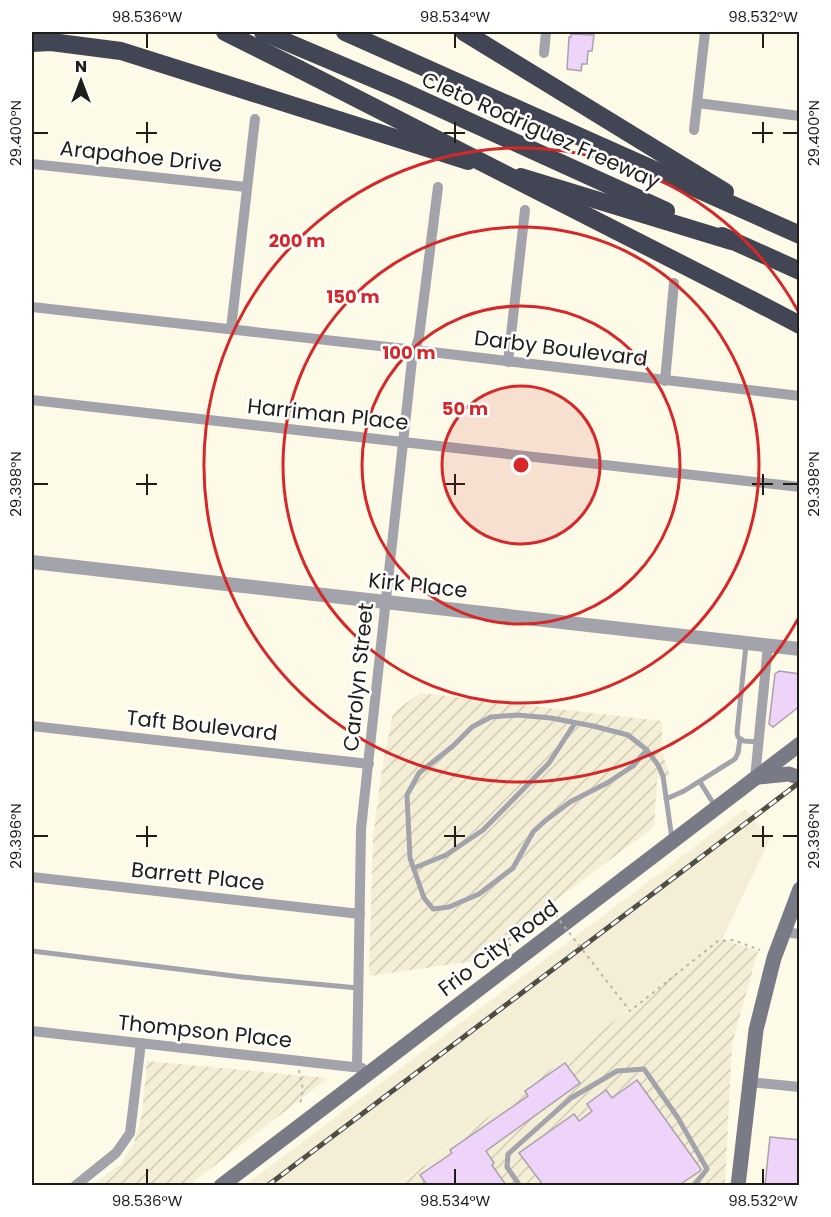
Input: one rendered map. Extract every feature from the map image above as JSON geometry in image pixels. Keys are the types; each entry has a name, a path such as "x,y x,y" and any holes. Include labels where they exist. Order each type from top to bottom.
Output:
{"highway":[{"path":"225,32 800,325"},
{"name":"Cleto Rodriguez Freeway","path":"262,32 400,90 800,272"},
{"name":"Cleto Rodriguez Freeway","path":"345,32 800,235"},
{"path":"464,32 780,226"},
{"path":"32,43 71,44 121,51 731,241"}],"main road":[{"name":"Frio City Road","path":"222,1185 800,744"},
{"path":"755,778 789,774 800,778"},
{"path":"738,1185 756,1029 783,932 800,889"}],"street":[{"path":"544,53 546,32"},
{"path":"694,130 705,32"},
{"path":"697,103 800,116"},
{"path":"231,329 255,119"},
{"name":"Arapahoe Drive","path":"32,164 246,187"},
{"name":"Carolyn Street","path":"357,1067 362,829 412,360 419,337 438,187"},
{"path":"508,362 525,210"},
{"path":"665,381 674,283"},
{"name":"Darby Boulevard","path":"32,307 800,396"},
{"name":"Harriman Place","path":"32,400 800,487"},
{"name":"Kirk Place","path":"32,562 800,649"},
{"path":"755,778 768,645"},
{"name":"Taft Boulevard","path":"32,726 369,764"},
{"name":"Barrett Place","path":"32,877 360,914"},
{"path":"783,932 800,934"},
{"name":"Thompson Place","path":"32,1031 374,1069"},
{"path":"75,1185 110,1158 125,1142 130,1132 141,1043"},
{"path":"749,1082 800,1087"}],"lane":[{"path":"666,799 700,782 735,759 740,739 737,729 746,643"},
{"path":"647,750 633,766 607,783 570,802 546,820 533,832 513,868 479,894 449,907 433,909 424,898 414,868 408,840 408,795 419,773 453,746 472,727 491,717 517,715 575,723 628,735 647,750 663,776 673,841"},
{"path":"414,868 446,855 483,830 549,763 575,723"},
{"path":"740,739 758,742"},
{"path":"700,782 716,807"},
{"path":"32,951 242,977 358,988"},
{"path":"520,1185 507,1167 508,1154 571,1098 617,1071 644,1069 678,1118 707,1169 694,1185"}],"path":[{"path":"511,946 506,941 550,908 630,1011 718,940 733,940 760,950"},
{"path":"299,1070 303,1090 300,1105"}],"shaded area":[{"path":"420,693 662,721 662,751 670,776 657,779 654,827 474,961 369,976 373,837 382,769 393,713"},
{"path":"745,809 770,839 722,939 397,1185 245,1185"},
{"path":"722,939 758,951 732,1044 725,1185 397,1186"},
{"path":"147,1061 328,1078 189,1185 92,1185 121,1164 134,1143 142,1115"}],"building":[{"path":"571,34 594,35 592,51 588,51 587,64 582,64 581,71 567,69"},
{"path":"779,671 800,674 800,706 773,727 769,724 775,674"},
{"path":"565,1063 580,1083 486,1151 494,1163 492,1165 506,1185 427,1185 420,1175 452,1153 450,1150 528,1096 525,1091"},
{"path":"637,1080 701,1169 700,1171 679,1185 543,1185 519,1153 574,1114 579,1121 592,1111 587,1104 606,1090 612,1098"},
{"path":"770,1137 800,1140 800,1185 765,1185"}],"railway":[{"path":"267,1186 800,782"}]}
